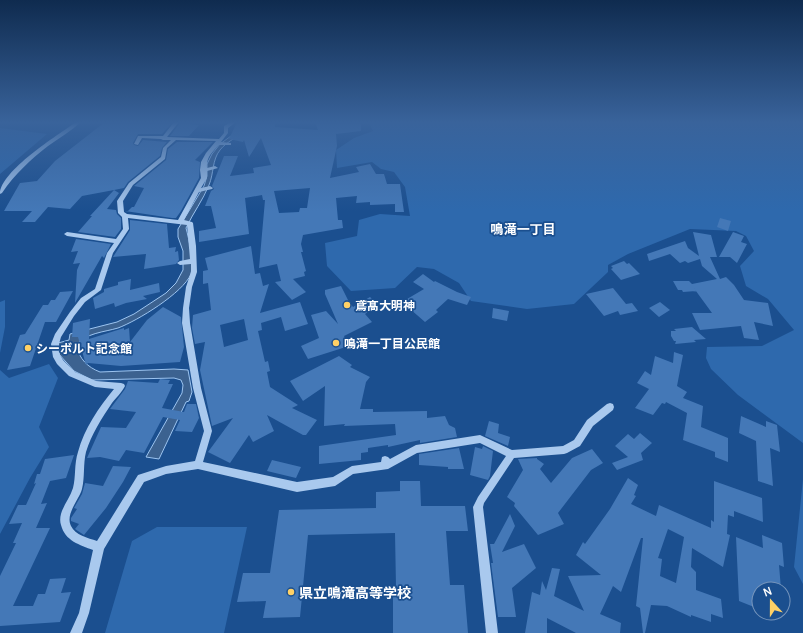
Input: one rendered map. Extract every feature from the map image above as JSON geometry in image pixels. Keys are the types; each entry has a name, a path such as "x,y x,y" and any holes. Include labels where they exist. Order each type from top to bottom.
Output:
{"street":[{"path":"0,192 18,168 38,152"},
{"path":"164,152 163,158 131,184 120,201 121,213 125,216 190,223 194,272 189,287 186,308 186,323 195,367 197,388 208,431 198,465"},
{"path":"180,222 199,190 204,178 204,162 210,152"},
{"path":"203,170 215,168"},
{"path":"199,190 210,188"},
{"path":"99,547 74,537 67,528 66,514 77,488 82,453 85,445 104,411 121,386 95,384 72,374 60,362 56,355 55,344 58,336 72,314 83,300 98,290 106,262 126,229 125,216"},
{"path":"68,234 118,241"},
{"path":"180,264 194,261"},
{"path":"76,633 84,613 99,547 140,478 166,470 198,465 297,487 335,481 352,470 401,459 416,449 469,440 480,439 512,454 564,450 576,443 590,423 610,407"},
{"path":"492,633 478,507 481,500 512,454"}],"shaded area":[{"path":"0,152 26,152 0,174"},
{"path":"214,152 219,152 214,162 209,185 186,228 192,258 191,274 179,289 159,306 118,328 84,338 76,346 85,362 91,368 100,372 174,369 188,370 192,392 189,401 186,402 159,459 146,457 182,393 183,385 181,380 174,378 92,380 74,371 58,353 58,343 69,340 70,334 117,322 134,314 166,293 176,283 183,270 183,251 178,237 178,229 204,186 207,176 207,164"},
{"path":"336,152 803,152 803,443 738,395 711,369 706,358 707,347 762,346 794,330 768,299 746,286 740,266 754,251 746,236 736,231 690,229 628,254 608,265 608,272 574,304 527,309 471,301 459,283 434,269 417,267 395,288 351,291 327,266 325,243 357,236 359,220 380,214 410,216 405,187 394,172 381,169 372,162 337,168"},
{"path":"5,300 5,327 0,353 0,302"},
{"path":"49,364 58,378 39,427 49,447 30,478 0,534 0,370 9,378"},
{"path":"803,479 803,584 794,567"},
{"path":"157,527 247,527 224,633 105,633 132,541"}],"building":[{"path":"67,152 161,152 160,156 128,182 124,188 82,196 70,209 48,207 35,222 22,222 32,211 4,211 20,183 37,181 55,161"},
{"path":"168,152 203,152 195,160 200,162 199,178 176,218 125,211 128,211 134,207 144,188 134,186 166,160"},
{"path":"247,152 252,152 249,157"},
{"path":"266,152 336,152 330,178 359,172 356,167 370,164 376,174 384,174 387,184 400,184 404,212 395,212 395,204 370,205 370,202 356,203 357,196 336,198 338,220 342,220 343,228 303,235 301,244 303,252 301,252 306,271 304,272 305,276 293,279 306,292 292,300 275,282 281,281 277,264 259,268 265,200 263,200 262,195 245,198 249,234 199,242 199,231 216,228 211,206 205,206 211,191 214,189 212,186 224,156 238,156 230,176 254,173 253,168 271,165","holes":["310,188 307,208 300,208 299,212 279,213 274,191"]},
{"path":"114,190 119,193 107,209 116,210 117,214 121,218 121,229 115,237 78,232 92,216 90,216"},
{"path":"720,218 731,221 728,231 717,227"},
{"path":"130,220 167,224 169,248 176,247 175,252 178,251 179,260 176,264 144,269 146,254 113,257 130,230"},
{"path":"693,232 711,235 717,257 710,257 720,279 726,277 734,285 744,300 768,303 773,326 754,322 759,340 744,338 741,326 700,330 692,313 712,313 696,291 683,292 682,290 678,290 673,281 689,281 692,284 717,279 702,266 700,259 688,263 685,261 680,263 670,254 649,261 647,254 685,241 688,248 699,256"},
{"path":"733,232 744,236 741,242 747,244 737,263 730,257 719,257"},
{"path":"76,239 111,244 104,258 102,256 75,303 77,270 80,263 73,264 78,251 71,252"},
{"path":"251,246 255,274 260,273 263,286 269,284 260,313 300,302 308,324 285,331 281,317 261,323 262,330 258,331 265,362 268,361 270,371 267,372 270,387 298,405 292,408 317,420 306,435 303,435 267,415 274,431 253,442 249,435 230,463 208,452 233,418 212,426 200,370 205,342 195,344 192,328 193,315 211,310 208,283 203,284 203,271 208,270 205,258","holes":["244,319 248,340 224,347 220,325"]},
{"path":"624,261 627,264 629,263 640,274 621,280 611,269 613,268 611,266"},
{"path":"423,274 434,282 435,281 471,297 467,305 448,299 436,310 438,312 425,322 402,302 424,289 413,282"},
{"path":"131,279 130,290 159,283 160,292 143,296 147,299 126,303 115,307 114,303 95,309 93,298 104,292 104,289 118,285 118,282"},
{"path":"341,286 353,307 370,297 378,304 365,314 372,322 344,336 349,346 308,359 301,346 319,338 311,315 326,311 338,324 325,294 325,290"},
{"path":"613,288 626,304 632,303 638,311 620,315 618,311 604,316 586,294"},
{"path":"73,291 56,322 45,322 30,366 7,370 20,335 25,334 43,305 48,305 51,300 55,300 60,292"},
{"path":"660,302 670,310 659,317 649,308"},
{"path":"163,307 181,317 184,347 180,362 121,366 88,363 86,365 78,337 72,337 73,323 90,319 89,339 124,328 124,330 129,328 130,342 147,320"},
{"path":"493,308 509,311 507,321 492,318"},
{"path":"692,327 706,339 694,340 696,342 675,344 676,341 674,341 671,336 671,331 676,331 674,329"},
{"path":"674,352 683,355 677,386 687,392 683,398 703,406 701,427 728,438 728,462 715,457 715,452 683,440 687,413 666,402 665,404 662,403 653,415 635,408 649,389 637,383 645,371 651,375 655,356 673,363"},
{"path":"339,356 352,365 350,367 370,377 366,382 360,409 373,409 373,412 427,411 427,418 445,416 449,425 455,428 457,437 420,443 420,440 388,447 388,445 368,448 368,452 361,453 361,460 319,464 319,446 396,435 395,424 344,426 345,424 324,426 325,386 303,401 290,381"},
{"path":"160,379 170,380 168,384 173,384 162,408 184,412 187,404 196,404 199,418 192,432 175,431 180,420 163,417 144,453 126,450 119,461 100,457 87,458 101,427 126,428 136,412 110,409 125,389 128,381 158,383"},
{"path":"741,416 766,427 766,421 777,425 780,452 770,448 773,486 758,481 756,441 739,433"},
{"path":"489,421 499,424 498,433 510,437 508,446 485,436"},
{"path":"640,433 652,443 641,453 643,460 617,470 612,463 628,457 615,446 628,434 634,439"},
{"path":"483,446 493,451 490,476 488,480 470,475 475,447 482,449"},
{"path":"459,448 464,469 448,469 448,467 419,465 419,454"},
{"path":"592,449 603,463 591,470 558,513 564,524 538,535 514,506 515,503 507,497 523,470 518,459 537,458 544,464 540,469 551,483 572,458"},
{"path":"74,455 66,478 50,481 41,504 47,503 36,528 50,528 13,606 33,606 38,594 45,594 50,579 66,578 61,593 71,592 60,622 0,626 0,576 16,543 13,543 22,523 9,524 18,505 26,505 36,483 34,484 37,474 40,474 45,459"},
{"path":"272,460 301,467 296,478 267,471"},
{"path":"113,466 131,467 106,508 84,535 75,529 79,524 71,521 71,518 77,509 74,508 82,494 85,483 103,486"},
{"path":"628,478 638,485 634,495 636,496 631,504 656,516 659,505 711,528 711,520 714,522 714,481 762,498 763,522 734,511 734,517 728,515 727,534 730,535 723,567 692,548 691,567 696,572 696,590 721,599 723,618 711,614 711,622 691,615 691,617 667,606 651,605 645,633 643,633 640,608 636,606 643,538 641,538 621,592 613,586 600,614 621,623 620,633 576,633 547,618 547,633 525,633 532,592 540,595 542,581 546,590 552,568 560,569 554,596 584,611 568,576 601,575 576,555 583,542 585,544 610,509","holes":["668,529 684,537 676,583 660,576 662,559 658,558"]},
{"path":"400,481 420,481 421,506 465,506 468,531 446,531 450,585 464,585 468,633 393,633 393,587 396,587 395,533 308,535 300,617 263,618 266,601 237,602 243,573 270,573 279,510 376,508 376,492 400,491"},
{"path":"510,514 515,526 502,552 524,544 536,568 512,588 516,617 498,617 490,544 494,544"},
{"path":"762,535 782,543 784,567 779,565 780,581 751,581 751,606 739,601 736,537 763,548"}],"place":[{"name":"鳶髙大明神","path":"347,305"},
{"name":"鳴滝一丁目公民館","path":"336,343"},
{"name":"シーボルト記念館","path":"28,348"},
{"name":"県立鳴滝高等学校","path":"291,592"}],"district":[{"name":"鳴滝一丁目","path":"523,229"}]}
